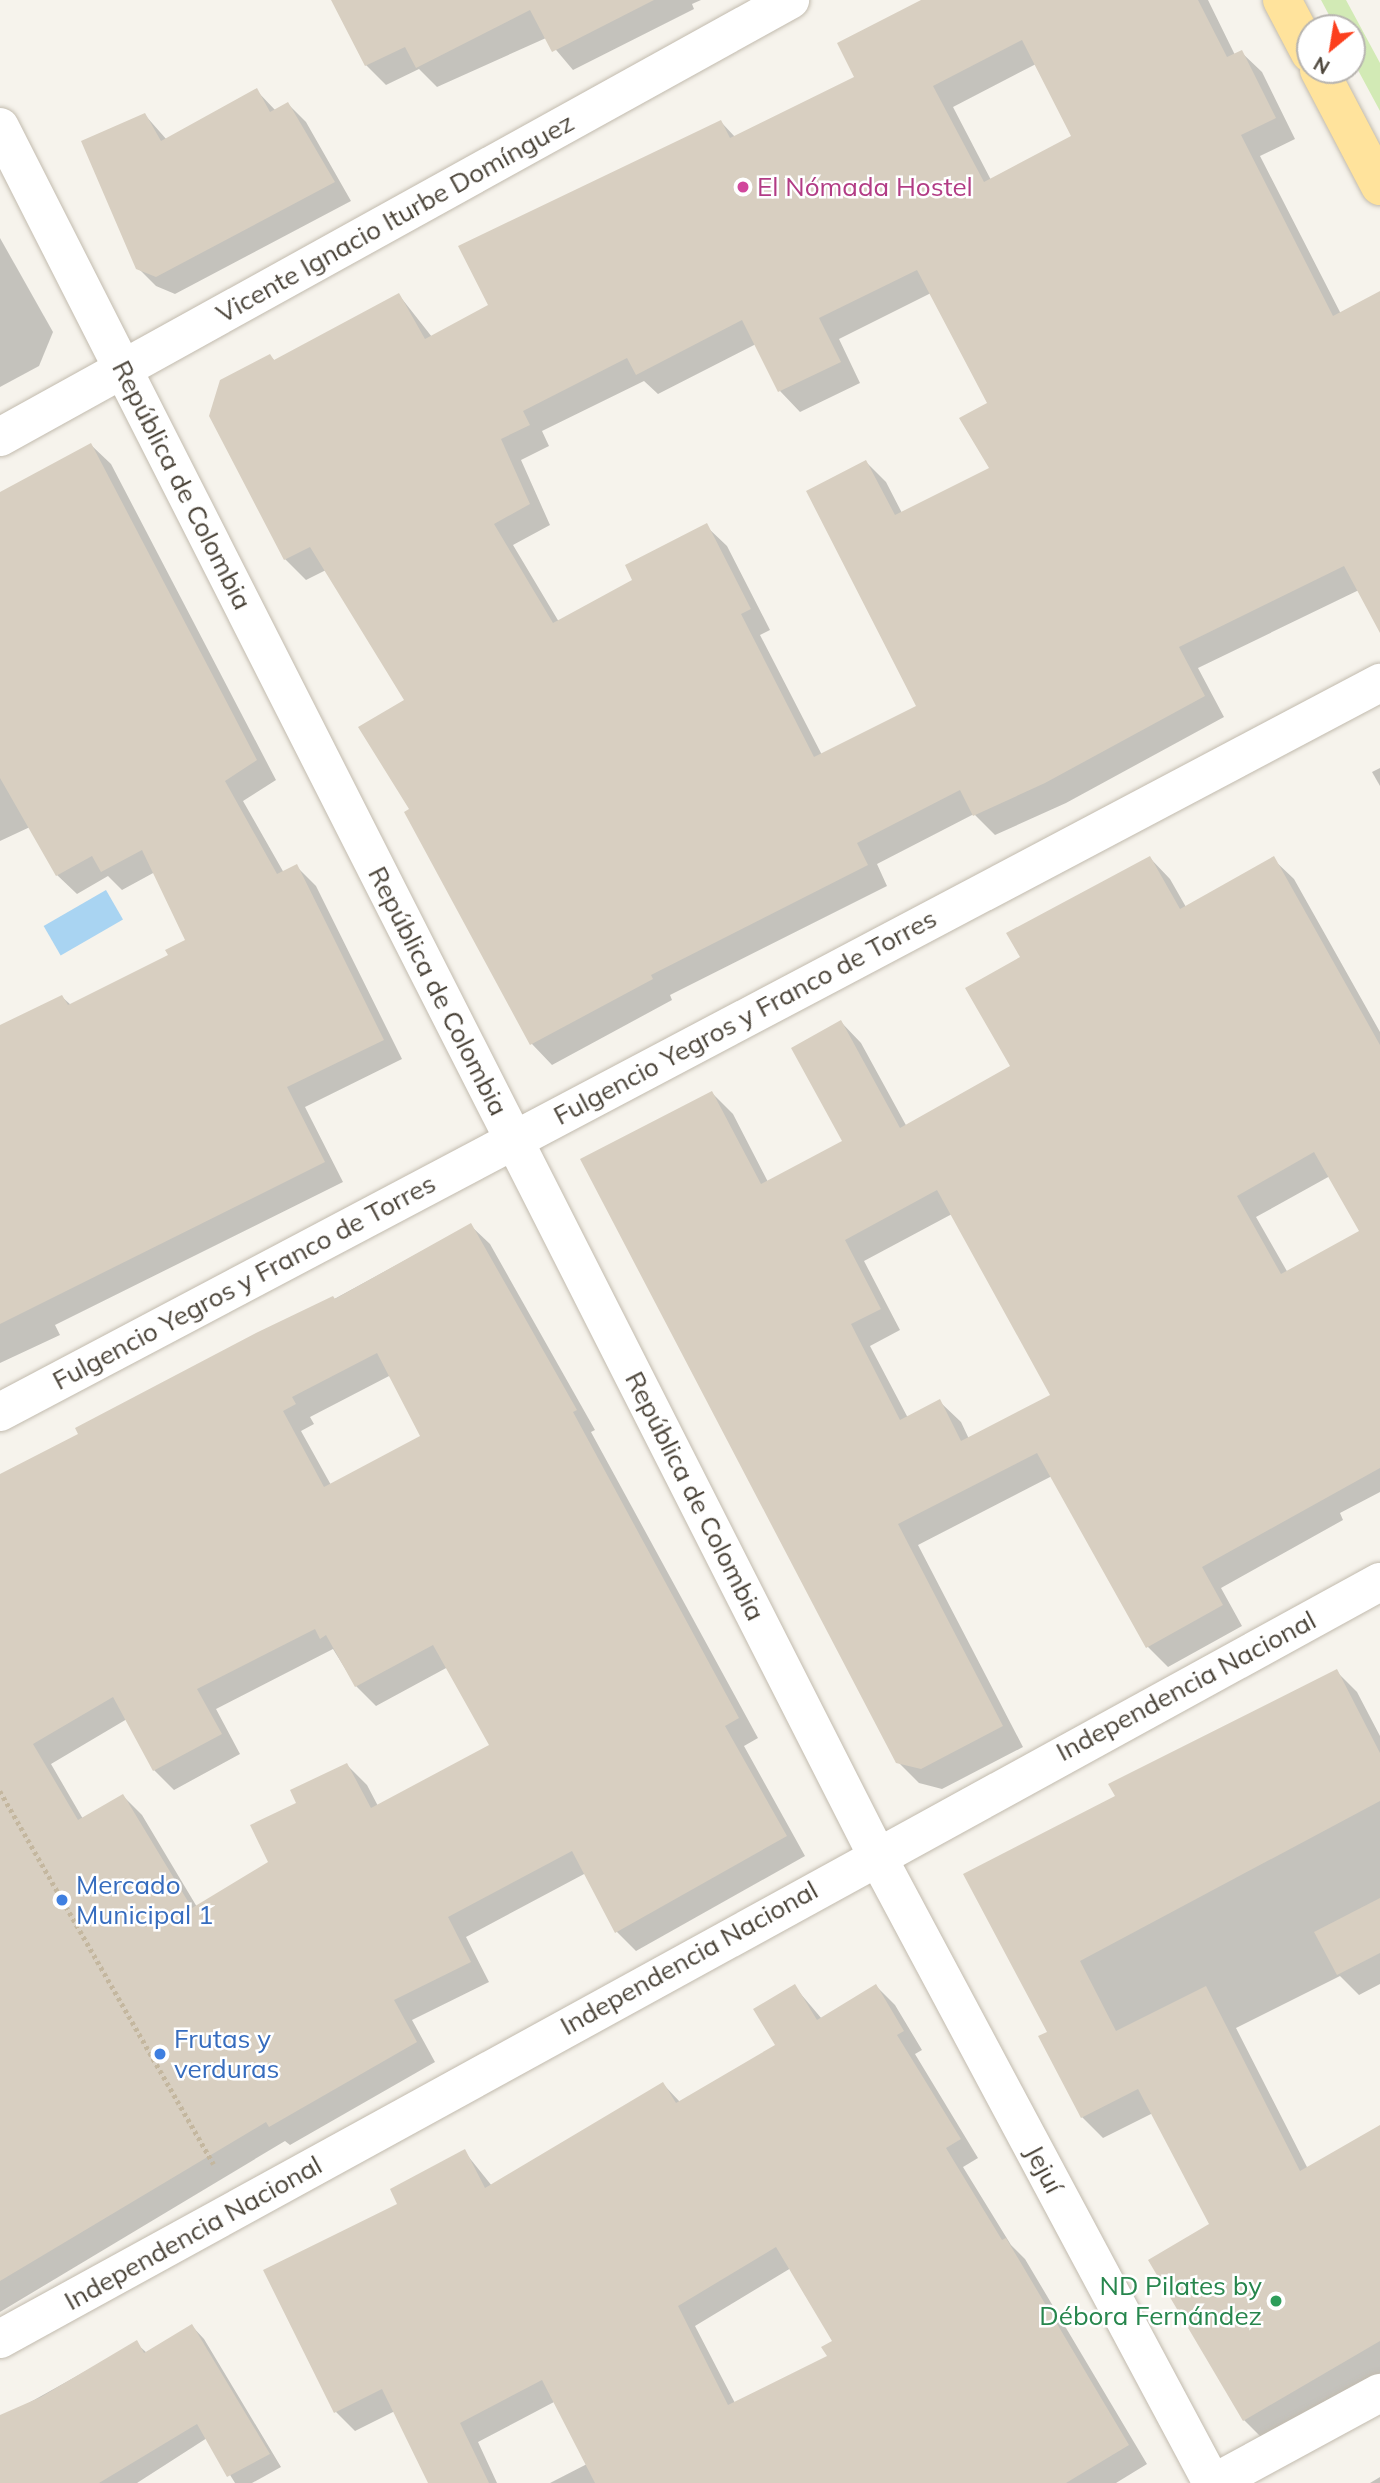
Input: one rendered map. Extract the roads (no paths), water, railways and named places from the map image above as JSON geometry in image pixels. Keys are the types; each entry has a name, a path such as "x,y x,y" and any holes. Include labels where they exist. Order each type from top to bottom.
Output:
{"main road":[{"path":"1282,0 1296,26"},
{"path":"1326,84 1380,186"}],"street":[{"name":"Vicente Ignacio Iturbe Domínguez","path":"0,437 790,0"},
{"name":"República de Colombia","path":"0,127 876,1854"},
{"name":"Fulgencio Yegros y Franco de Torres","path":"0,1412 1380,683"},
{"name":"Independencia Nacional","path":"0,2339 876,1854 1380,1582"},
{"name":"Jejuí","path":"876,1854 1213,2483"},
{"path":"1213,2483 1380,2393"}],"water":[{"path":"106,890 123,919 61,955 44,926"}],"place":[{"name":"El Nómada Hostel","path":"743,187"},
{"name":"Mercado Municipal 1","path":"62,1900"},
{"name":"Frutas y verduras","path":"160,2054"},
{"name":"ND Pilates by Débora Fernández","path":"1276,2301"}]}
